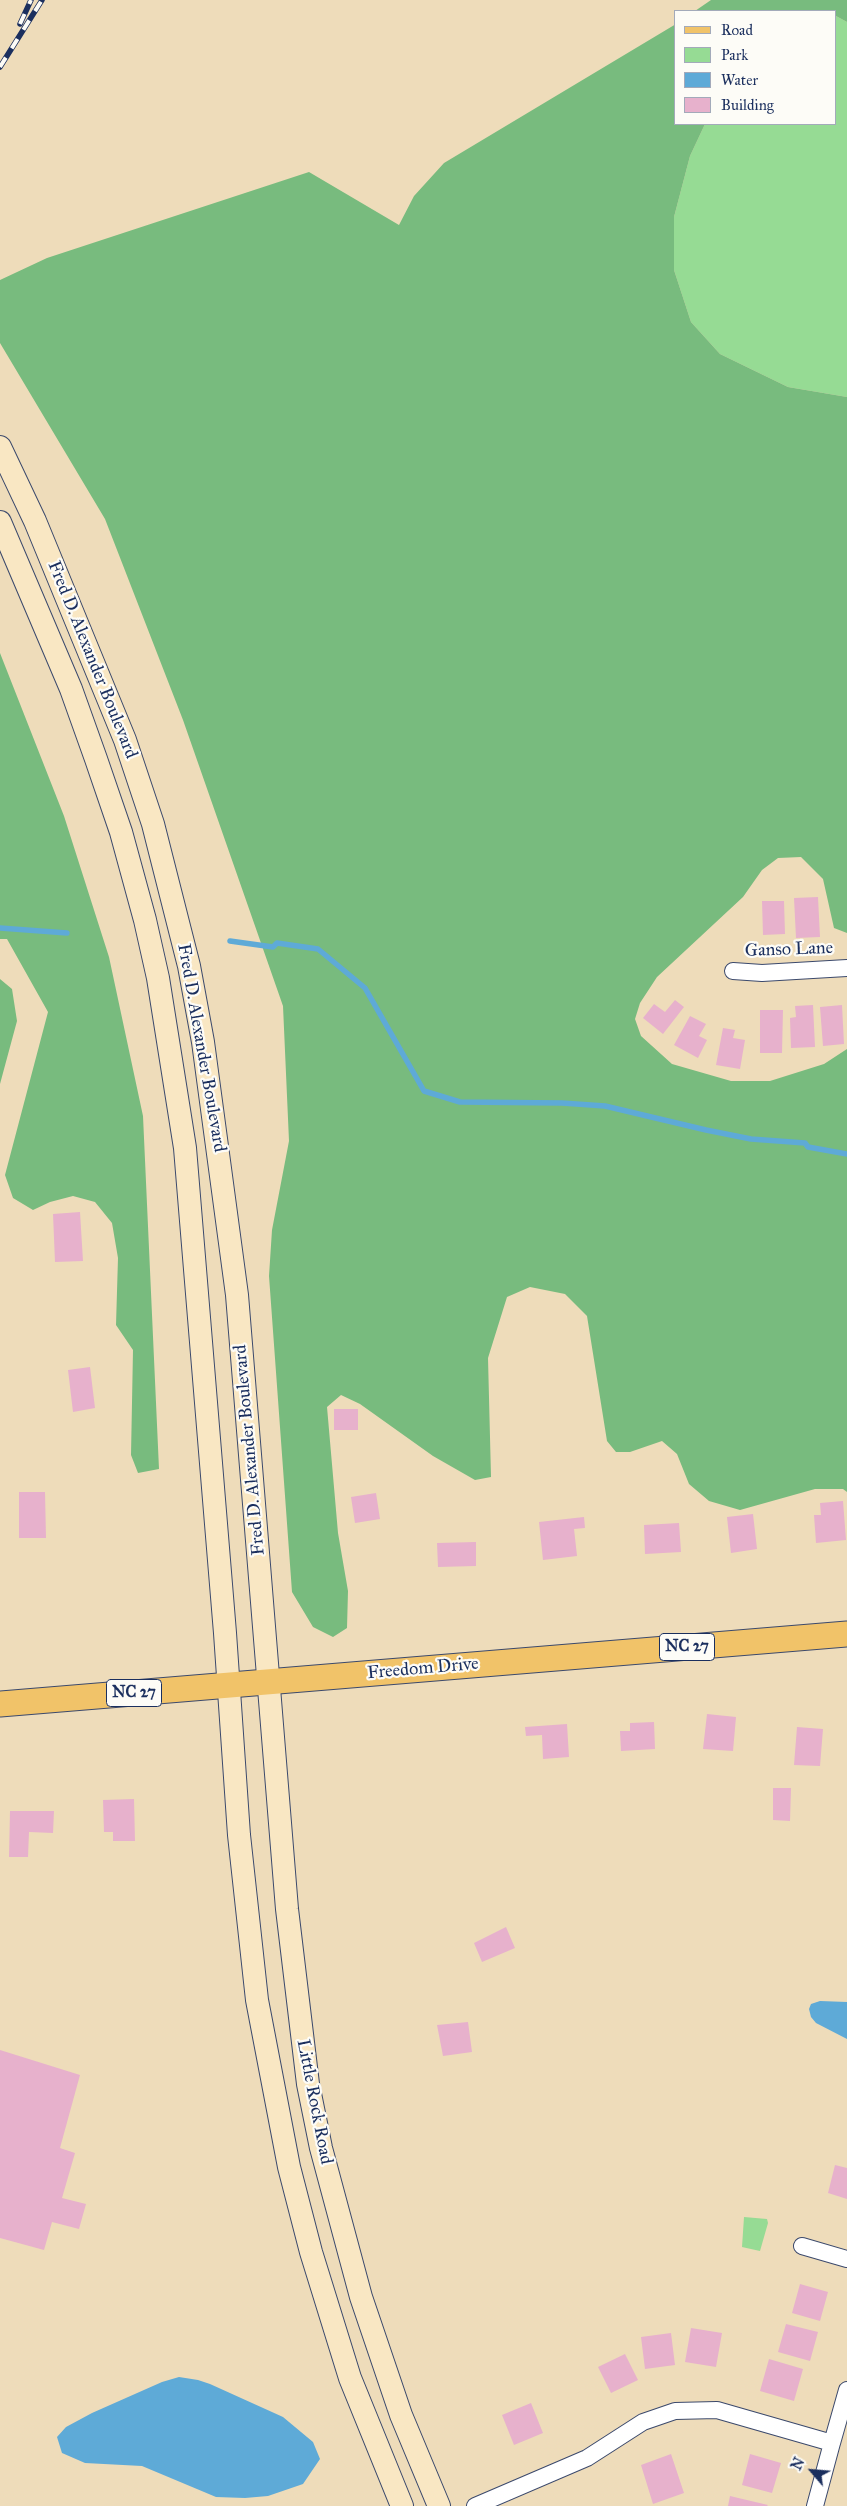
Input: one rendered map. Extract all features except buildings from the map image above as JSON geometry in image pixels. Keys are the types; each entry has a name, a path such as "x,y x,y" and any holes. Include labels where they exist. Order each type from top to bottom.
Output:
{"main road":[{"name":"Fred D. Alexander Boulevard","path":"0,447 36,521 125,740 153,824 189,966 203,1042 237,1295 268,1681"},
{"name":"Fred D. Alexander Boulevard","path":"0,522 71,689 99,768 123,840 158,978 185,1148 228,1685"},
{"name":"Freedom Drive","path":"0,1704 847,1634"},
{"name":"Little Rock Road","path":"268,1681 296,2000 310,2094 321,2148 361,2297 401,2415 439,2506"},
{"name":"Little Rock Road","path":"228,1685 239,1836 257,2000 289,2167 311,2252 350,2378 402,2506"}],"street":[{"name":"Ganso Lane","path":"733,971 762,973 847,968"},
{"path":"802,2246 847,2259"},
{"path":"815,2506 847,2390"},
{"path":"475,2506 587,2458 643,2422 675,2411 717,2410 832,2443"}],"green space":[{"path":"711,0 847,0 847,22 837,17 837,10 696,10"},
{"path":"837,17 847,22 847,397 788,387 720,354 691,322 674,270 674,217 690,156 705,125 837,125"},
{"path":"674,25 674,125 705,125 690,156 674,217 674,270 691,322 720,354 788,387 847,397 847,933 834,928 823,879 801,857 778,858 762,870 743,897 657,977 640,1003 635,1019 641,1036 672,1064 731,1081 770,1081 824,1064 847,1049 847,1492 843,1489 815,1489 740,1510 709,1501 689,1484 677,1454 662,1441 630,1452 616,1452 607,1441 587,1316 565,1294 530,1287 507,1297 488,1358 491,1477 475,1480 433,1456 360,1404 341,1395 327,1407 338,1533 348,1591 347,1628 333,1637 313,1627 292,1592 269,1276 272,1230 289,1141 283,1006 183,720 105,519 0,343 0,280 47,258 309,172 399,225 414,196 444,163"},
{"path":"0,653 64,816 109,957 143,1116 159,1469 138,1473 131,1455 133,1350 116,1325 118,1258 112,1223 95,1202 73,1196 50,1202 33,1210 13,1198 5,1175 48,1012 7,939 0,939"},
{"path":"0,979 12,989 17,1021 0,1084"},
{"path":"744,2217 767,2219 768,2223 760,2251 742,2247"}],"water":[{"path":"820,2001 847,2002 847,2039 816,2023 811,2017 809,2009 811,2004"},
{"path":"179,2377 210,2384 283,2417 313,2442 320,2459 303,2484 268,2496 245,2498 216,2497 142,2466 85,2463 62,2453 57,2437 66,2427 92,2413 162,2382"}],"waterway":[{"path":"0,928 67,933"},
{"path":"230,941 273,947 277,943 318,949 365,988 424,1091 460,1102 562,1103 605,1106 751,1139 805,1143 808,1147 847,1154"}],"railway":[{"path":"20,24 31,0"},
{"path":"0,67 42,0"}]}
